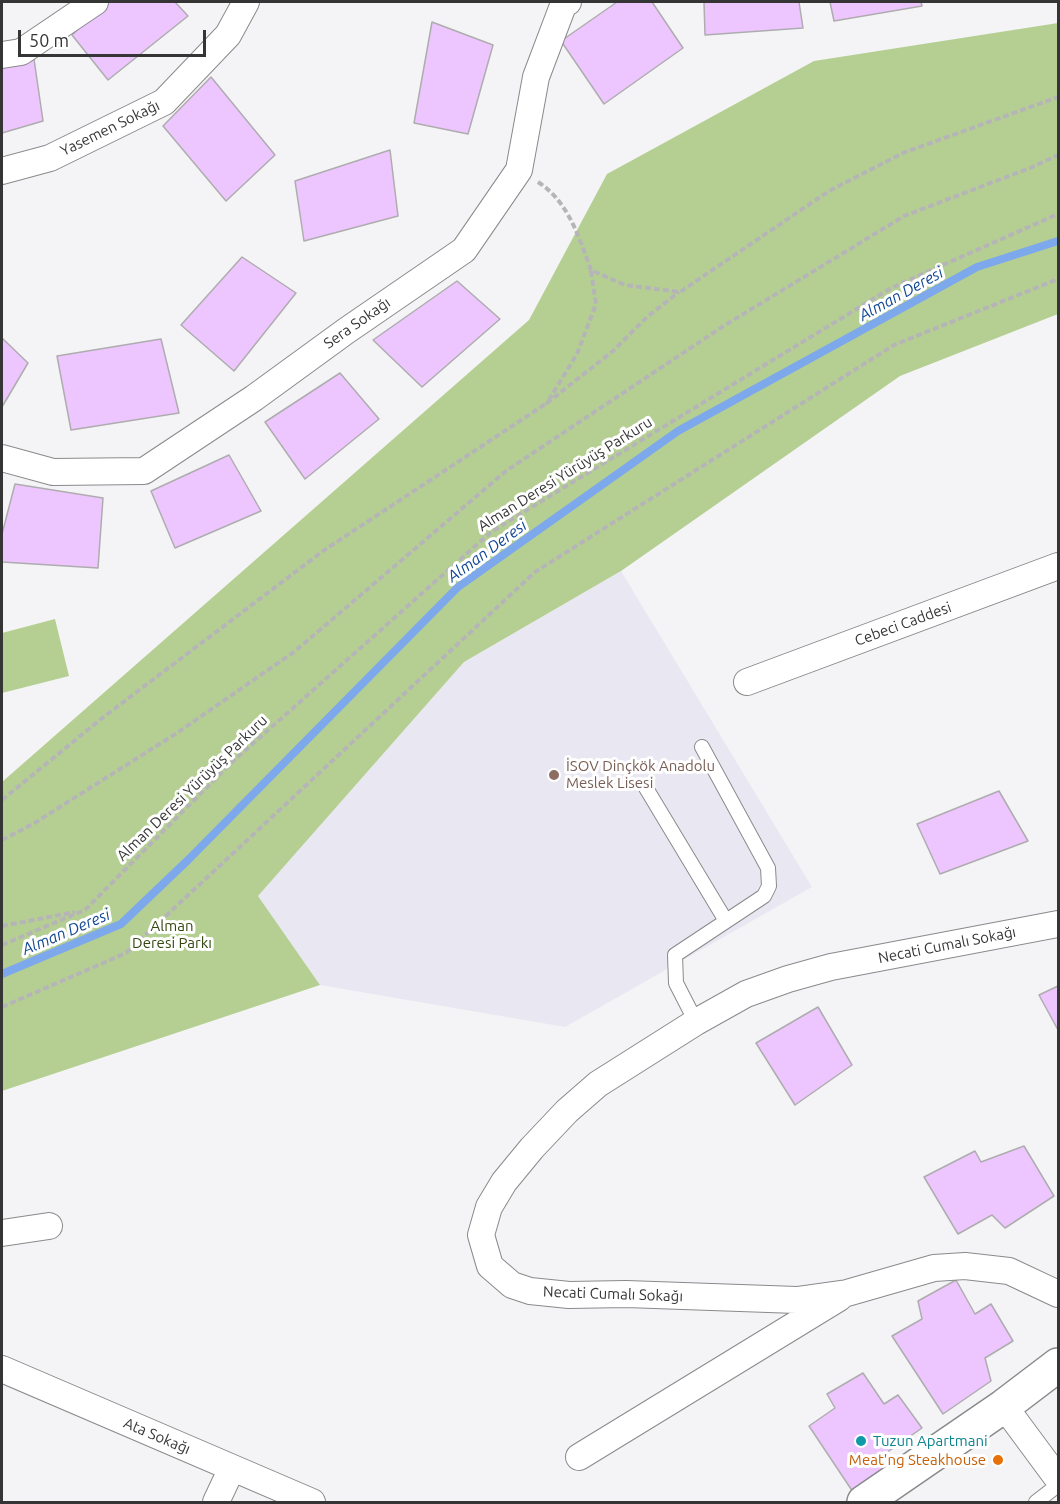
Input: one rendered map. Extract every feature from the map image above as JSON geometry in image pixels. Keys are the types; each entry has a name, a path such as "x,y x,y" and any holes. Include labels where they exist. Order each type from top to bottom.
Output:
{"street":[{"path":"2,55 21,52 95,2"},
{"name":"Yasemen Sokağı","path":"2,171 50,158 164,102 228,35 246,2"},
{"name":"Sera Sokağı","path":"2,458 53,472 144,471 254,398 464,250 519,170 536,77 564,3 568,2"},
{"name":"Cebeci Caddesi","path":"747,682 1059,566"},
{"name":"Necati Cumalı Sokağı","path":"1059,924 831,967 746,994 598,1083 567,1111 504,1182 489,1208 481,1235 490,1266 512,1285 530,1291 569,1295 626,1294 798,1300 847,1293 934,1268 964,1266 1009,1271 1059,1294"},
{"path":"2,1233 49,1226"},
{"path":"579,1457 847,1293"},
{"path":"864,1503 1059,1365"},
{"name":"Ata Sokağı","path":"2,1369 312,1503"},
{"path":"1004,1406 1059,1479"},
{"path":"216,1503 232,1468"}],"lane":[{"path":"696,1022 676,983 675,955 764,896 770,886 768,868 702,747"},
{"path":"646,788 726,921"},
{"path":"1036,1503 1059,1485"}],"path":[{"path":"2,800 110,712 323,551 547,403 613,351 647,317 680,292 829,191 903,153 1059,97"},
{"path":"2,840 33,824 177,733 294,652 506,471 722,327 904,216 1059,155"},
{"path":"519,170 546,187 564,207 591,270 596,304 577,354 547,403"},
{"name":"Alman Deresi Yürüyüş Parkuru","path":"2,945 85,910 230,764 491,532 891,288 1059,214"},
{"path":"591,270 625,285 680,292"},
{"path":"2,1007 126,952 535,572 894,345 1059,279"},
{"path":"2,926 85,910"}],"shaded area":[{"name":"İSOV Dinçkök Anadolu Meslek Lisesi","path":"621,571 812,887 565,1027 320,985 258,896 464,662"}],"green space":[{"name":"Alman Deresi Parkı","path":"1058,23 1058,314 900,376 621,571 464,662 258,896 320,985 2,1091 2,782 529,320 607,174 814,61"},
{"path":"55,619 69,676 2,693 2,633"}],"building":[{"path":"106,2 175,2 188,16 108,80 72,35"},
{"path":"617,2 652,2 683,48 604,104 561,41"},
{"path":"704,2 799,2 803,28 705,35"},
{"path":"830,2 921,2 922,6 834,21"},
{"path":"432,22 493,45 468,134 414,123"},
{"path":"34,59 43,121 2,133 2,66"},
{"path":"211,77 275,155 226,201 163,126"},
{"path":"390,150 398,216 304,241 295,181"},
{"path":"242,257 296,293 234,371 181,325"},
{"path":"457,281 500,319 422,387 373,340"},
{"path":"2,338 28,363 2,407"},
{"path":"161,339 179,413 71,430 57,356"},
{"path":"340,373 379,419 305,479 265,422"},
{"path":"229,455 261,511 175,548 151,491"},
{"path":"15,484 103,498 98,568 2,562 2,534"},
{"path":"999,791 1028,841 940,874 917,824"},
{"path":"1058,986 1058,1030 1039,995"},
{"path":"818,1007 852,1065 795,1105 756,1043"},
{"path":"1024,1146 1054,1196 1005,1228 992,1215 958,1234 924,1177 975,1151 981,1162"},
{"path":"956,1280 975,1314 991,1304 1013,1341 985,1358 991,1381 943,1414 892,1336 922,1319 918,1301"},
{"name":"Tuzun Apartmani","path":"863,1373 884,1404 898,1395 922,1428 886,1453 894,1467 855,1495 809,1426 835,1408 827,1394"}],"waterway":[{"name":"Alman Deresi","path":"2,974 121,924 188,860 458,587 678,431 977,267 1058,241"}],"place":[{"name":"İSOV Dinçkök Anadolu Meslek Lisesi","path":"554,775"},
{"name":"Tuzun Apartmani","path":"861,1441"},
{"name":"Meat'ng Steakhouse","path":"998,1460"}]}
